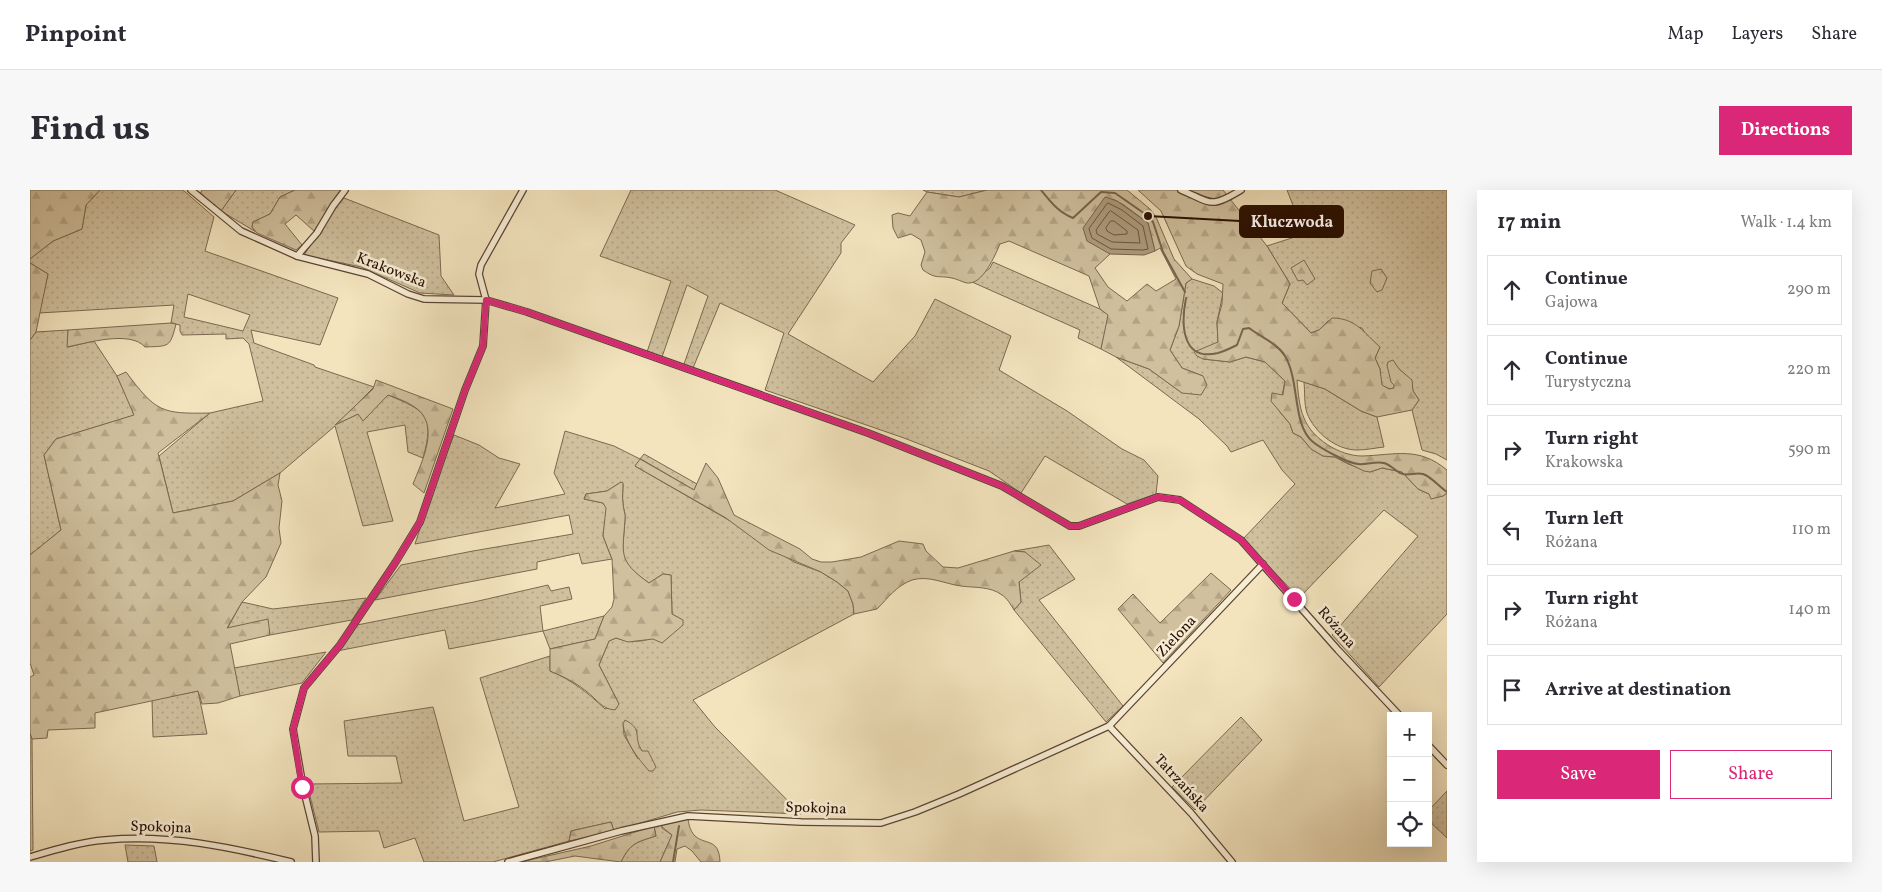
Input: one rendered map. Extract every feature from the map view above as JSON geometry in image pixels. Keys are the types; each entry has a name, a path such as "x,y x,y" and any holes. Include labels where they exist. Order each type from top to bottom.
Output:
{"street":[{"name":"Krakowska","path":"191,190 241,231 297,256 368,274 408,294 424,299 486,300 527,312 868,433 1002,486 1070,526"},
{"path":"297,256 317,233 345,190"},
{"path":"316,862 315,836 302,787 294,741 294,722 302,694 304,688 340,645 368,604 405,547 420,519 465,390 483,346 486,300 479,274 481,265 524,190"},
{"path":"1181,190 1204,201 1215,203 1241,190"},
{"name":"Różana","path":"1070,526 1079,526 1158,497 1180,500 1241,540 1338,650 1396,712"},
{"name":"Zielona","path":"1109,726 1263,564"},
{"name":"Spokojna","path":"508,862 621,831 688,816 806,822 881,823 915,812 959,794 1109,726"},
{"name":"Tatrzańska","path":"1109,726 1191,813 1232,862"},
{"path":"1432,749 1447,765"},
{"name":"Spokojna","path":"30,857 104,840 145,839 205,843 291,862"}],"green space":[{"path":"30,190 100,190 86,205 82,229 53,241 30,259"},
{"path":"100,190 183,190 214,217 205,251 338,298 320,345 251,330 254,343 315,367 374,387 337,424 358,414 363,420 388,395 411,406 424,416 428,432 423,458 408,452 405,425 367,432 393,521 363,526 335,426 280,473 233,501 173,513 159,456 210,413 263,401 249,344 243,338 226,339 226,334 182,335 180,325 171,323 174,305 39,313 48,274 30,263 30,259 53,241 82,229 86,205","holes":["188,294 250,315 243,331 184,317"]},
{"path":"202,190 236,190 221,211 200,194"},
{"path":"236,190 295,190 280,197 270,214 253,222 252,227 256,232 221,211"},
{"path":"295,190 342,190 314,231 296,215 285,224 302,245 296,250 257,233 252,227 253,222 270,214 280,197"},
{"path":"631,190 775,190 855,225 841,243 841,253 788,334 873,382 915,336 935,299 1011,336 999,370 1067,411 1122,449 1144,460 1158,476 1156,494 1127,504 1045,456 1021,493 989,471 904,438 765,390 784,333 720,303 693,368 684,364 708,296 687,285 662,357 647,352 671,281 600,256"},
{"path":"923,190 987,190 959,197"},
{"path":"987,190 1127,190 1150,209 1156,217 1174,259 1192,279 1186,283 1179,326 1170,350 1182,368 1203,376 1207,385 1201,395 1182,393 1149,369 1116,357 1101,349 1108,315 1100,309 1089,276 1009,241 1000,244 988,268 973,282 967,283 952,278 935,276 923,270 921,265 925,252 921,240 911,234 898,238 893,228 892,215 898,213 910,216 927,192 959,197","holes":["1113,199 1148,223 1155,251 1160,248 1176,279 1156,291 1147,284 1127,301 1108,287 1095,268 1110,254"]},
{"path":"1138,190 1223,190 1267,246 1290,284 1282,303 1311,333 1319,330 1332,318 1354,323 1380,347 1375,358 1380,369 1382,385 1389,389 1394,388 1387,365 1388,362 1393,360 1399,369 1412,380 1413,391 1419,400 1412,410 1377,417 1361,411 1325,389 1297,380 1301,409 1313,433 1336,450 1345,453 1362,456 1406,454 1416,455 1436,462 1447,470 1447,493 1431,499 1429,494 1418,489 1402,472 1382,468 1370,472 1364,471 1335,457 1323,456 1311,449 1301,437 1293,433 1290,424 1271,401 1272,393 1283,395 1285,381 1265,362 1246,357 1230,362 1203,359 1197,356 1194,352 1218,342 1217,322 1222,304 1223,284 1197,274 1186,266 1161,211"},
{"path":"1287,190 1447,190 1447,460 1422,450 1412,410 1419,400 1413,391 1411,380 1399,369 1394,388 1389,389 1381,385 1380,369 1375,358 1380,347 1366,335 1362,328 1328,321 1319,330 1311,333 1282,303 1290,284 1267,246 1304,234"},
{"path":"344,198 439,235 441,276 454,295 420,293 361,267 304,255 335,208"},
{"path":"1304,260 1315,279 1307,285 1303,280 1298,281 1291,268"},
{"path":"993,262 1100,309 1109,315 1101,349 1078,338 1080,330 972,282 990,268"},
{"path":"30,263 48,274 36,332 30,340"},
{"path":"1381,269 1387,278 1382,290 1377,292 1370,283 1372,271"},
{"path":"1192,279 1214,286 1223,293 1217,322 1218,342 1203,359 1230,362 1246,357 1265,362 1285,381 1279,411 1290,424 1293,433 1301,437 1311,449 1323,456 1335,457 1370,472 1382,468 1402,472 1418,489 1429,494 1443,496 1447,493 1447,614 1379,687 1332,635 1418,536 1384,510 1299,598 1243,539 1295,484 1282,470 1263,440 1231,452 1199,419 1116,357 1149,369 1182,393 1203,376 1182,368 1170,350 1179,326 1186,283"},
{"path":"176,324 174,332 170,342 164,346 145,347 138,342 119,338 67,347 68,330"},
{"path":"68,330 68,347 94,341 117,376 135,415 56,439 44,455 61,530 30,555 30,340 36,332"},
{"path":"126,372 145,395 161,408 180,413 210,413 158,453 173,513 233,501 280,473 278,485 282,501 279,528 281,543 266,577 242,602 227,628 268,619 270,635 230,644 240,696 218,703 202,704 198,691 95,713 95,728 48,730 47,738 32,739 30,733 30,677 34,675 30,663 30,555 61,530 44,455 56,439 134,415 117,376"},
{"path":"376,380 453,409 424,493 413,484 425,454 428,432 422,413 413,406 388,395 363,421 358,414 335,425 373,389"},
{"path":"1304,382 1325,389 1361,411 1377,417 1384,447 1360,450 1349,449 1327,439 1315,427 1307,413"},
{"path":"565,431 614,446 640,459 644,454 697,484 694,490 641,459 635,466 732,522 794,562 821,572 848,591 853,604 854,614 693,700 715,727 801,814 701,810 677,812 614,831 611,822 571,831 569,841 493,862 424,862 415,838 384,848 379,831 319,832 307,784 402,783 396,756 348,756 344,721 433,707 464,821 519,807 480,678 550,656 550,671 579,687 605,709 619,704 599,665 609,641 616,638 635,641 651,638 682,620 672,614 671,575 663,574 649,583 638,575 626,562 623,549 625,517 623,484 621,482 607,491 586,494 584,499 603,503 607,508 603,536 612,559 582,564 579,553 537,562 537,569 375,600 401,565 573,534 569,515 415,544 439,470 454,435 479,445 499,458 520,464 495,508 565,494 554,473","holes":["623,724 637,730 636,742 642,751 638,759 624,735"]},
{"path":"640,459 694,490 706,463 718,478 734,515 800,549 812,559 821,562 861,557 899,541 923,544 926,551 943,567 958,568 1014,551 1025,552 1041,565 1019,582 1021,602 1014,610 1006,598 992,590 961,586 937,580 918,579 901,586 877,609 854,614 853,604 848,591 837,582 821,572 769,550 726,518 635,466"},
{"path":"621,482 623,483 625,517 624,556 631,568 649,583 663,574 671,575 672,614 683,620 683,625 662,643 653,639 628,642 616,638 609,641 599,665 619,704 615,710 606,708 577,685 550,671 550,649 595,639 604,616 612,607 614,599 612,559 603,536 606,508 603,503 584,499 586,494 607,491"},
{"path":"1049,545 1075,579 1039,600 1123,706 1106,722 1014,610 1021,602 1019,582 1025,552 1014,551"},
{"path":"1211,573 1231,590 1163,663 1118,609 1133,594 1160,623"},
{"path":"548,585 551,591 569,587 572,599 540,606 543,631 449,649 445,630 337,651 357,625"},
{"path":"366,598 352,620 270,635 267,620 227,629 242,602 273,609"},
{"path":"604,616 595,639 550,649 543,631"},
{"path":"326,652 302,683 240,696 234,668"},
{"path":"198,691 207,734 153,737 152,700"},
{"path":"1241,717 1262,740 1195,810 1172,787"},
{"path":"625,720 636,730 642,751 648,751 656,767 653,771 649,771 629,743 624,731 623,724"},
{"path":"30,733 32,739 33,850 30,851"},
{"path":"1447,791 1447,838 1432,824 1432,807"},
{"path":"688,819 694,835 711,843 717,849 720,862 701,862 685,846 677,849 675,862 660,862 672,835 662,825"},
{"path":"611,822 614,831 569,841 571,831"},
{"path":"662,825 662,828 672,835 660,862 621,862 635,844 656,836 654,826"},
{"path":"654,826 656,836 635,844 621,862 575,856 545,862 521,862 591,846"},
{"path":"125,845 154,846 157,862 128,862"}],"water":[{"path":"1105,197 1117,201 1148,223 1155,251 1144,255 1110,254 1087,241 1083,228"}],"waterway":[{"path":"1041,190 1059,210 1073,218 1101,192 1115,193 1148,216 1153,222 1163,252 1185,292"},
{"path":"1186,298 1184,329 1190,346 1197,352 1206,354 1218,353 1237,345 1243,329 1249,328 1274,344 1282,352 1290,366 1302,425 1306,434 1313,442 1353,463 1384,463 1403,474 1423,474 1447,492"},
{"path":"673,862 679,826"}],"place":[{"name":"Kluczwoda","path":"1148,216"}],"route":[{"path":"302,787 293,729 304,688 340,645 420,522 465,390 483,346 486,300 527,312 868,433 1002,486 1070,526 1079,526 1158,497 1180,500 1241,540 1294,599"}]}
